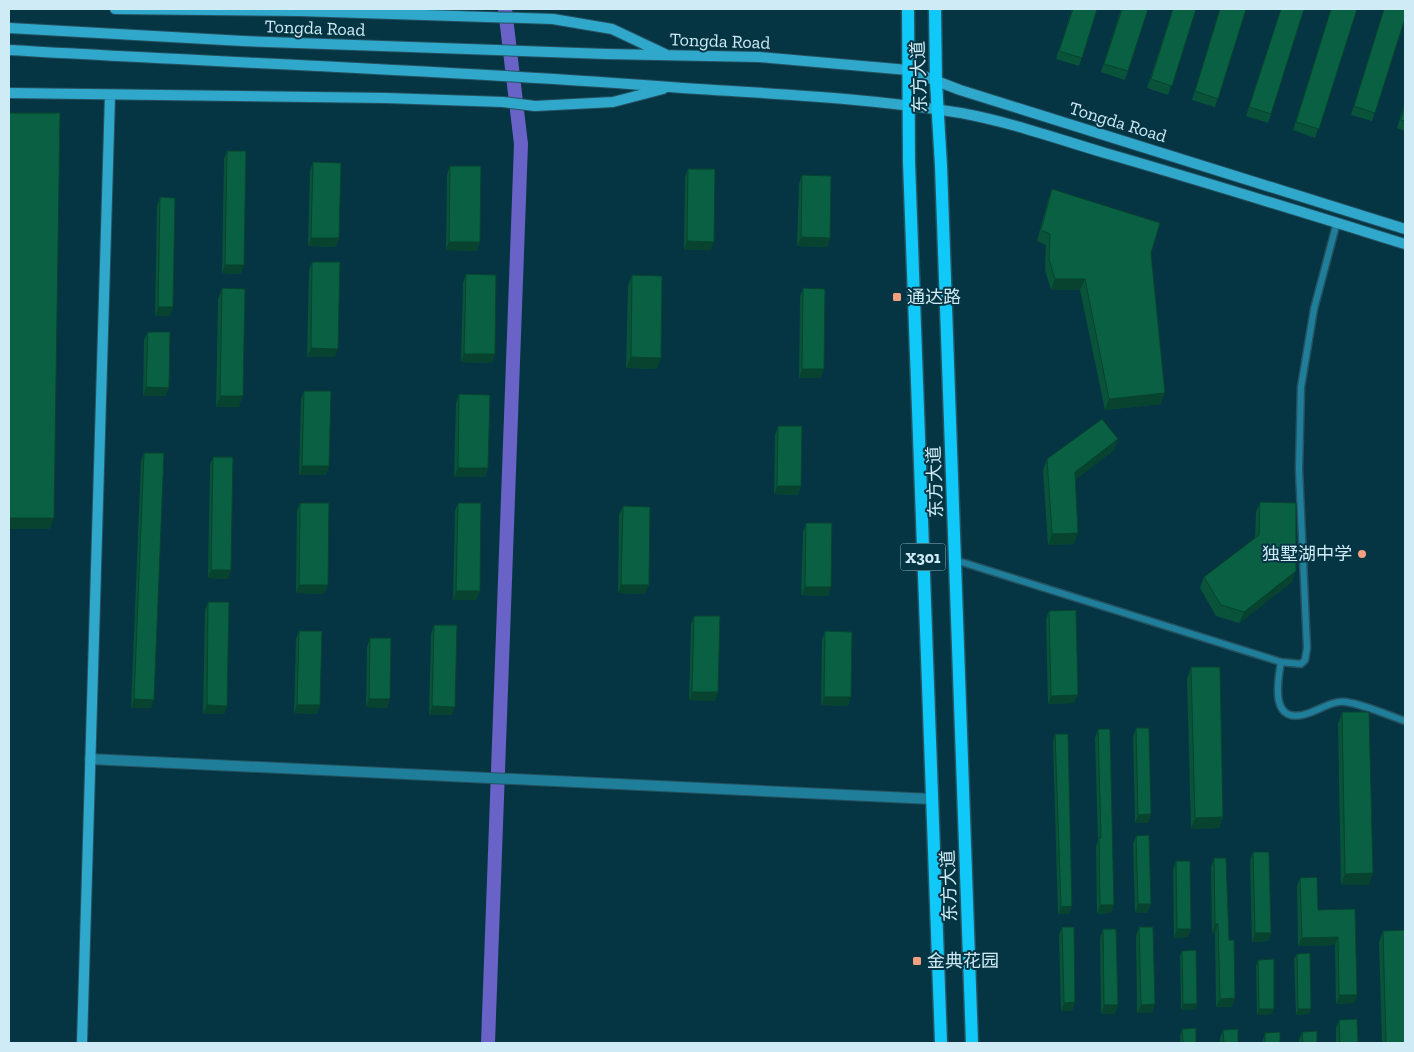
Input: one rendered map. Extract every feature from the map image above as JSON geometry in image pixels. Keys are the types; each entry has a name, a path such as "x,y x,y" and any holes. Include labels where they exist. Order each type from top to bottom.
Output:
{"main road":[{"path":"115,9 299,11 554,19 612,28 668,55"},
{"name":"东方大道","path":"908,9 908,105 941,1043"},
{"name":"东方大道","path":"935,9 936,82 972,1043"},
{"name":"Tongda Road","path":"9,28 243,41 759,57 908,70 936,82 1405,229"},
{"name":"Tongda Road","path":"9,50 245,64 524,76 757,91 908,105 961,113 1013,126 1210,183 1405,244"},
{"path":"9,94 386,98 503,102 535,106 613,102 672,87"},
{"path":"82,1043 110,95"}],"street":[{"path":"90,759 932,799"}],"lane":[{"path":"955,560 1281,662 1301,664 1306,660 1299,469 1301,387 1314,309 1337,222"},
{"path":"1281,662 1277,685 1278,699 1281,708 1290,714 1307,714 1335,703 1345,702 1405,721"}],"building":[{"path":"1073,9 1097,9 1082,58 1059,51"},
{"path":"1122,9 1148,9 1128,71 1104,64"},
{"path":"1173,9 1196,9 1172,86 1151,79"},
{"path":"1220,9 1246,9 1218,99 1195,91"},
{"path":"1281,9 1304,9 1271,114 1249,107"},
{"path":"1331,9 1357,9 1319,129 1296,122"},
{"path":"1384,9 1405,9 1405,18 1375,113 1354,106"},
{"path":"1405,104 1405,121 1401,120"},
{"path":"9,113 60,113 54,518 9,518"},
{"path":"227,151 246,151 244,265 225,265"},
{"path":"313,162 341,163 339,238 311,238"},
{"path":"450,166 481,166 480,242 449,242"},
{"path":"688,169 715,169 714,242 687,241"},
{"path":"802,175 831,176 830,238 801,237"},
{"path":"1052,189 1160,223 1151,253 1165,393 1109,399 1085,279 1055,279 1049,259 1050,234 1041,230"},
{"path":"160,197 175,198 173,307 158,307"},
{"path":"312,262 340,262 338,349 311,348"},
{"path":"466,274 496,275 495,354 464,354"},
{"path":"632,275 662,276 661,358 631,357"},
{"path":"222,288 245,289 243,396 220,396"},
{"path":"803,288 825,289 824,369 802,369"},
{"path":"148,332 170,332 169,388 146,387"},
{"path":"304,391 331,391 329,466 302,466"},
{"path":"459,394 490,395 488,468 458,468"},
{"path":"1102,419 1118,439 1075,472 1078,533 1052,534 1047,459"},
{"path":"778,426 802,426 801,486 777,486"},
{"path":"144,453 164,453 154,700 134,699"},
{"path":"213,457 233,457 231,570 211,570"},
{"path":"1260,502 1296,503 1296,571 1244,612 1221,605 1204,577 1259,535"},
{"path":"300,503 329,503 328,585 299,585"},
{"path":"458,503 481,503 480,591 456,591"},
{"path":"623,506 650,507 649,585 621,585"},
{"path":"806,523 832,523 831,587 805,587"},
{"path":"208,602 229,602 227,706 207,705"},
{"path":"1076,610 1078,695 1051,696 1049,611"},
{"path":"694,616 720,616 718,692 692,692"},
{"path":"434,625 457,625 455,707 432,706"},
{"path":"299,631 322,631 320,705 297,705"},
{"path":"825,631 852,632 851,697 824,697"},
{"path":"370,638 391,638 390,699 369,699"},
{"path":"1191,667 1220,667 1223,817 1195,818"},
{"path":"1342,712 1369,712 1373,873 1345,874"},
{"path":"1136,728 1149,728 1151,814 1138,815"},
{"path":"1098,729 1110,729 1114,905 1100,905 1099,838 1101,838"},
{"path":"1055,734 1068,734 1072,906 1061,907"},
{"path":"1149,835 1151,904 1138,904 1136,836"},
{"path":"1253,852 1269,852 1271,933 1255,933"},
{"path":"1214,858 1226,858 1229,940 1234,940 1235,998 1220,999 1218,924 1215,924"},
{"path":"1176,861 1190,861 1191,929 1177,929"},
{"path":"1317,877 1318,910 1355,909 1357,995 1339,995 1338,937 1302,938 1300,878"},
{"path":"1062,927 1074,927 1075,1002 1064,1003"},
{"path":"1139,927 1153,927 1155,1004 1141,1005"},
{"path":"1103,929 1116,929 1118,1005 1104,1005"},
{"path":"1405,930 1405,1043 1386,1043 1383,931"},
{"path":"1196,950 1197,1004 1183,1004 1182,951"},
{"path":"1310,953 1311,1009 1298,1009 1297,954"},
{"path":"1274,959 1274,1009 1259,1009 1258,960"},
{"path":"1357,1019 1358,1043 1340,1043 1339,1020"},
{"path":"1196,1028 1196,1043 1183,1043 1182,1029"},
{"path":"1238,1029 1238,1043 1224,1043 1223,1030"},
{"path":"1317,1031 1317,1043 1303,1043 1302,1032"},
{"path":"1280,1032 1280,1043 1265,1043 1265,1033"}],"waterway":[{"path":"488,1043 521,144 505,9"}],"place":[{"name":"通达路","path":"897,297"},
{"name":"独墅湖中学","path":"1362,554"},
{"name":"金典花园","path":"917,961"}]}
